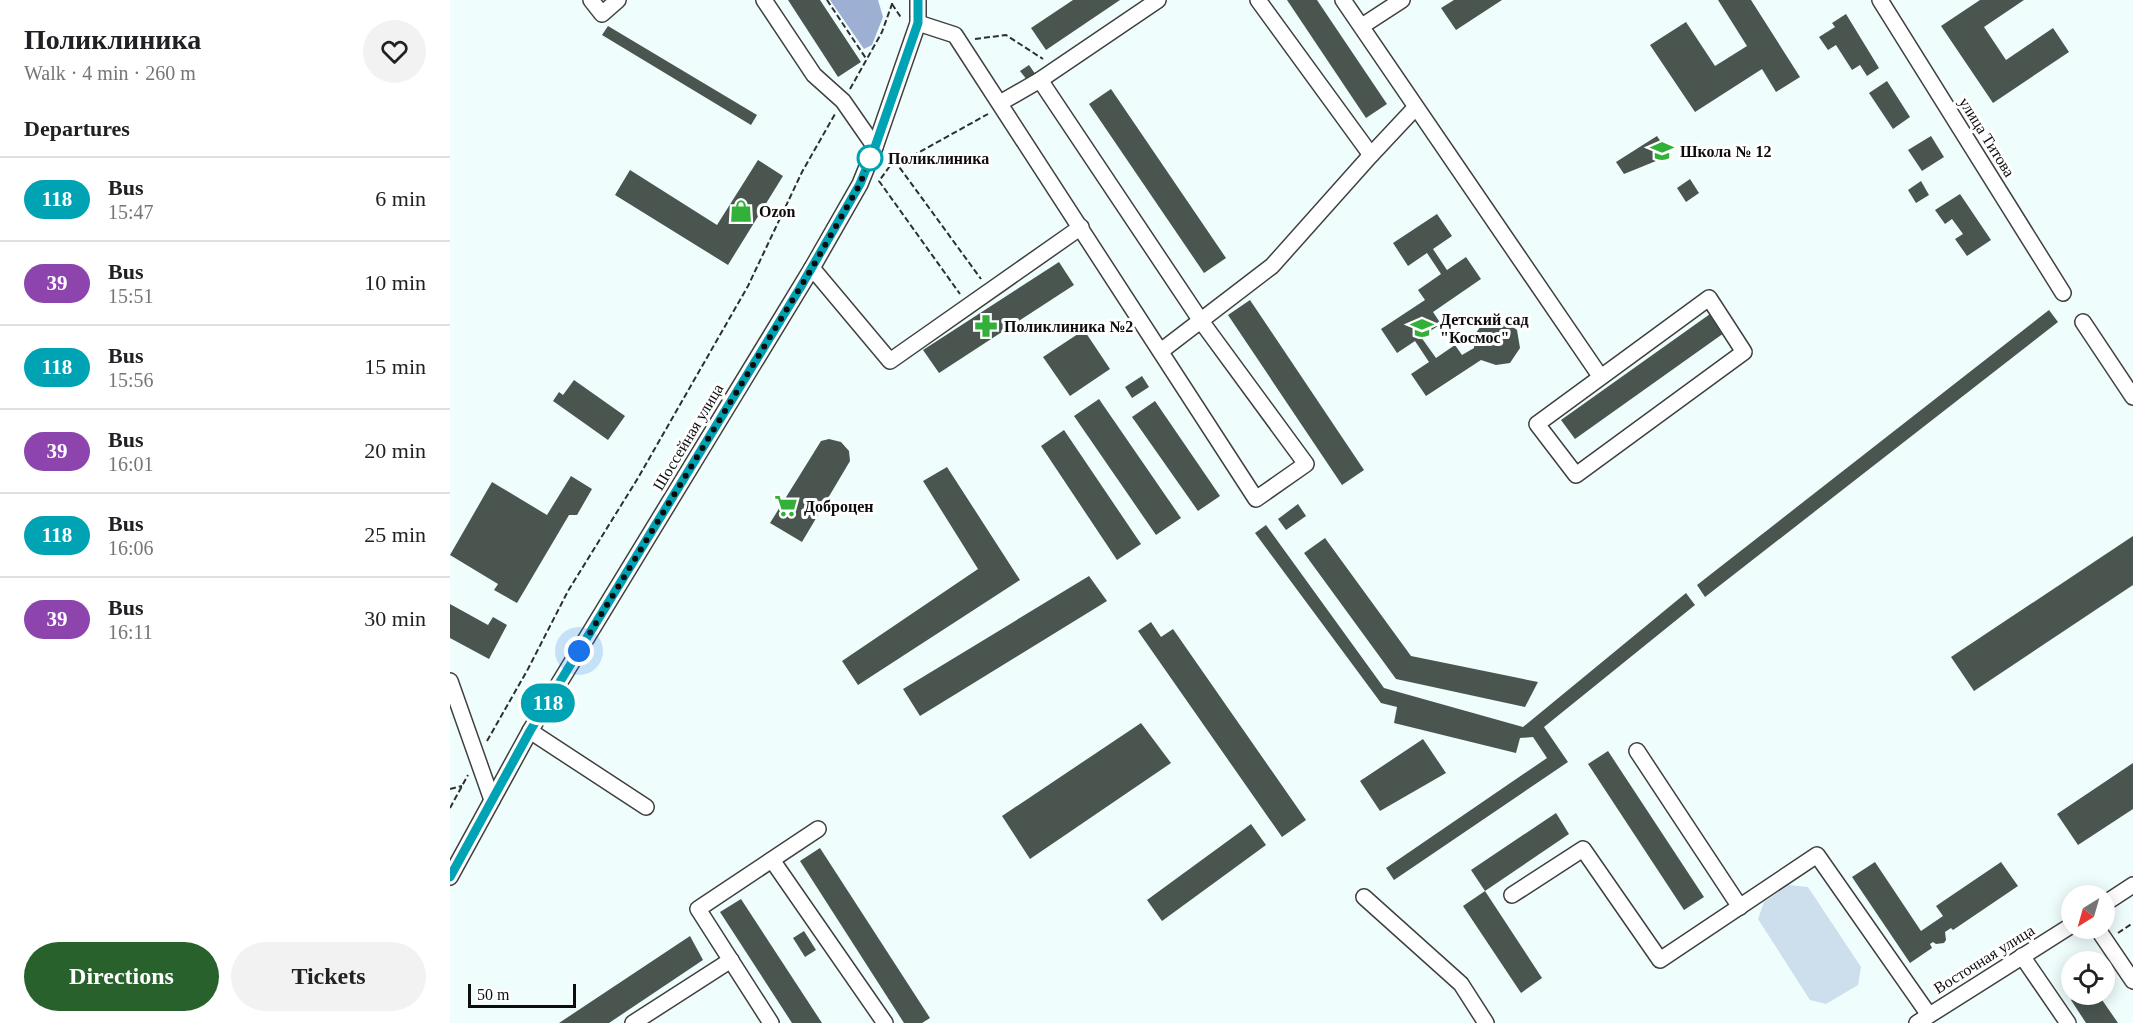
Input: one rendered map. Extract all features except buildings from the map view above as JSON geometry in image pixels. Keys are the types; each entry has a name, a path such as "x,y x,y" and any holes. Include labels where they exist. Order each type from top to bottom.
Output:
{"street":[{"path":"591,0 602,14 618,0"},
{"path":"764,0 814,75 843,101 875,147"},
{"name":"Шоссейная улица","path":"450,877 530,731 812,268 860,184 918,23 918,0"},
{"path":"1001,104 1158,0"},
{"path":"1258,0 1371,155"},
{"path":"1343,0 1600,376"},
{"path":"1362,26 1402,0"},
{"name":"улица Титова","path":"1880,0 2063,293"},
{"path":"918,23 956,35 1256,499 1306,464 1201,321 1040,80"},
{"path":"1161,351 1272,266 1415,108"},
{"path":"812,268 890,361 1081,227"},
{"path":"1709,298 1744,352 1576,475 1537,424 1600,376 1709,298"},
{"path":"2084,322 2133,397"},
{"path":"450,681 492,800"},
{"path":"530,731 646,807"},
{"path":"1637,751 1740,906"},
{"path":"771,1023 698,909 818,829"},
{"path":"1512,894 1583,849 1660,960 1817,855 1923,1019"},
{"path":"772,860 885,1023"},
{"path":"2115,897 2133,885"},
{"path":"1364,897 1461,984 1486,1023"},
{"name":"Восточная улица","path":"1923,1019 2061,932"},
{"path":"2104,939 2133,981"},
{"path":"2022,956 2068,1023"},
{"path":"633,1023 731,960"}],"path":[{"path":"827,0 867,60"},
{"path":"486,742 528,669 568,591 638,478 747,286 802,172 882,32 892,0"},
{"path":"956,35 969,40 1006,35 1056,68"},
{"path":"895,159 908,159 1001,104"},
{"path":"895,159 990,291"},
{"path":"895,159 879,181 969,306"},
{"path":"450,808 472,769"},
{"path":"450,789 462,786"}],"shaded area":[{"path":"830,0 878,0 883,17 872,45 864,49"},
{"path":"1789,885 1808,887 1861,967 1858,985 1826,1004 1810,1000 1758,919 1764,902"}],"bus line":[{"name":"118","path":"450,877 530,731 800,288 860,184 918,23 918,0"}],"place":[{"name":"Школа № 12","path":"1662,151"},
{"name":"Поликлиника","path":"870,158"},
{"name":"Ozon","path":"741,211"},
{"name":"Поликлиника №2","path":"986,326"},
{"name":"Детский сад \"Космос\"","path":"1422,328"},
{"name":"Доброцен","path":"786,506"}],"route":[{"path":"579,651 812,268 860,184 870,158"}]}
